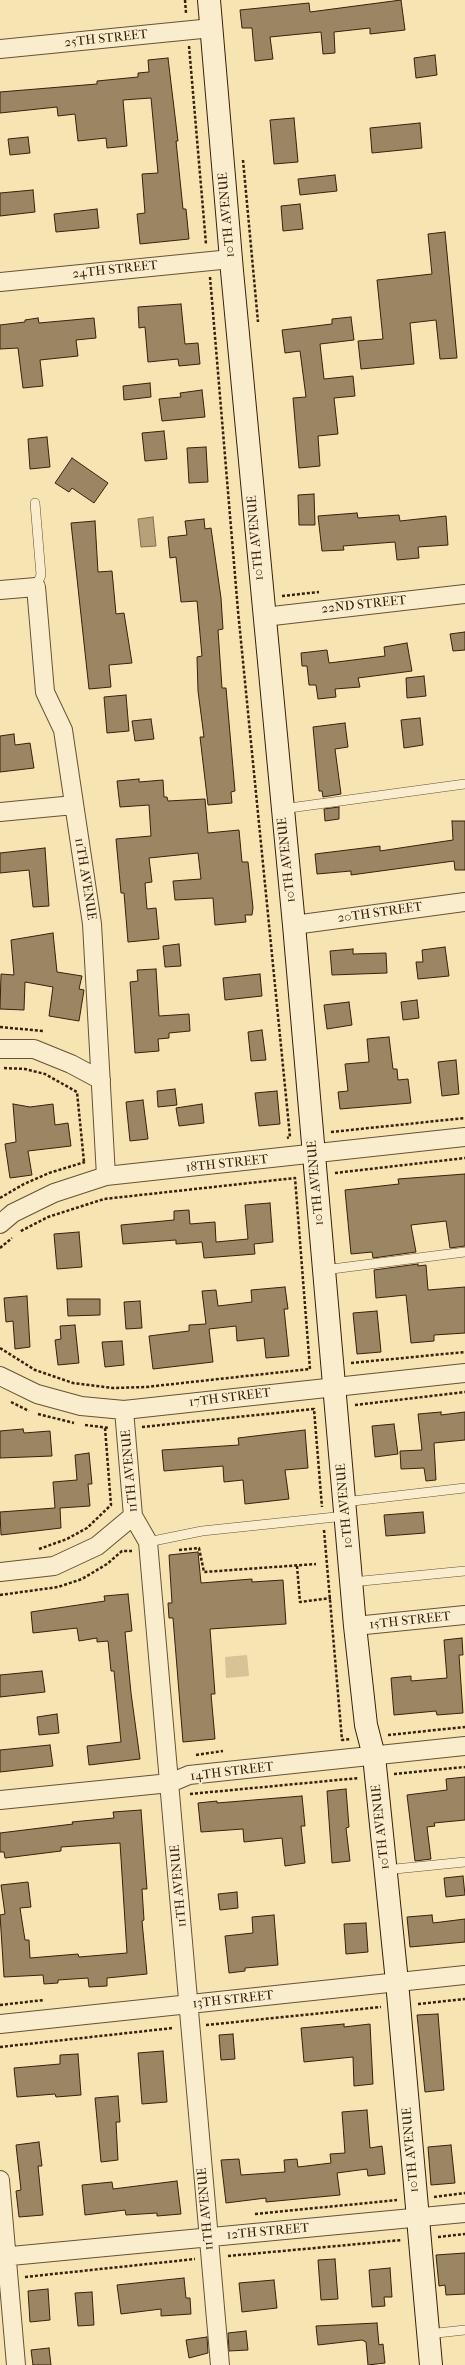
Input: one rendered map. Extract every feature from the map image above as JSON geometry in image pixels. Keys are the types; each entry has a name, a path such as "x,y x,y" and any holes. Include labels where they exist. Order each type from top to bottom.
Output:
{"street":[{"name":"10TH AVENUE","path":"209,0 231,259 294,925 355,1626 366,1725 374,1756 397,1982 431,2365"},
{"name":"25TH STREET","path":"0,49 212,28"},
{"name":"24TH STREET","path":"0,282 231,259"},
{"path":"0,590 36,587"},
{"name":"11TH AVENUE","path":"36,587 45,692 63,730 92,924 106,1176"},
{"name":"22ND STREET","path":"264,617 465,594"},
{"path":"0,812 74,806"},
{"name":"20TH STREET","path":"294,925 465,902"},
{"path":"0,1048 34,1049 71,1064 101,1080"},
{"name":"18TH STREET","path":"0,1224 13,1213 54,1192 106,1176 313,1156 465,1138"},
{"name":"17TH STREET","path":"0,1376 37,1394 81,1406 124,1410 334,1386 465,1373"},
{"name":"11TH AVENUE","path":"124,1410 133,1516 142,1547 170,1783 220,2365"},
{"path":"0,1572 54,1566 97,1546 133,1516"},
{"name":"15TH STREET","path":"355,1626 465,1615"},
{"name":"14TH STREET","path":"0,1800 170,1783 189,1775 465,1746"},
{"name":"13TH STREET","path":"0,2024 465,1975"},
{"path":"0,2180 3,2257 16,2365"},
{"name":"12TH STREET","path":"3,2257 465,2213"}],"lane":[{"path":"35,503 41,575 36,587"},
{"path":"282,809 465,784"},
{"path":"324,1270 465,1252"},
{"path":"142,1547 202,1531 345,1509 465,1488"},
{"path":"352,1582 465,1571"},
{"path":"385,1870 465,1862"},
{"path":"428,2334 465,2330"}],"path":[{"path":"185,0 187,20"},
{"path":"189,44 207,249"},
{"path":"243,158 258,325"},
{"path":"202,277 210,277 240,626 290,1137 282,1138"},
{"path":"281,588 282,596"},
{"path":"0,1027 43,1031"},
{"path":"0,1068 25,1069 45,1074 77,1092 84,1162 50,1173 24,1184 0,1198"},
{"path":"0,1248 20,1231 48,1217 104,1198 294,1178 310,1368 146,1387 113,1388 73,1383 34,1370 0,1348"},
{"path":"356,1412 355,1405 465,1392"},
{"path":"33,1550 47,1548 67,1540 87,1528 111,1505 105,1428"},
{"path":"0,1595 58,1587 82,1579 107,1564 122,1551 142,1547"},
{"path":"177,1550 199,1548 204,1572 316,1564"},
{"path":"297,1566 300,1602 330,1598"},
{"path":"384,1735 465,1727"},
{"path":"193,1756 223,1751"},
{"path":"387,1775 465,1767"},
{"path":"186,1795 361,1778"},
{"path":"199,2026 381,2007"},
{"path":"0,2047 178,2028"},
{"path":"428,2198 465,2194"},
{"path":"252,2214 398,2200"}],"shaded area":[{"path":"153,517 156,546 141,547 138,519"},
{"path":"247,1655 249,1676 226,1678 225,1657"}],"building":[{"path":"401,0 405,30 370,34 370,28 334,32 335,53 323,54 321,32 270,37 273,59 255,61 252,28 242,28 240,10 309,3 310,12"},
{"path":"435,55 437,75 416,78 414,58"},
{"path":"168,58 178,141 176,141 183,209 186,209 189,239 140,244 137,214 145,213 142,174 158,173 151,98 123,100 127,146 107,148 106,138 78,141 75,114 58,116 57,107 0,113 0,92 97,84 97,81 138,77 138,73 149,72 148,60"},
{"path":"294,118 298,162 274,164 270,120"},
{"path":"420,123 422,148 372,153 370,128"},
{"path":"28,137 30,153 10,155 8,139"},
{"path":"335,175 337,191 300,195 298,179"},
{"path":"33,190 35,212 0,216 0,193"},
{"path":"300,204 303,229 283,231 281,206"},
{"path":"97,209 99,228 56,232 54,214"},
{"path":"445,232 457,358 440,359 436,320 410,323 414,364 361,369 358,341 383,339 377,280 432,274 428,234"},
{"path":"181,304 185,344 198,343 200,364 179,366 178,359 148,362 145,327 139,328 138,307"},
{"path":"351,317 354,340 320,344 324,379 353,376 355,396 334,398 338,434 318,436 320,466 299,468 293,398 306,397 300,351 285,353 282,330 332,324 332,319"},
{"path":"38,318 39,323 94,318 96,338 76,340 78,356 40,360 43,386 23,388 18,348 0,349 0,325 25,322 25,320"},
{"path":"150,383 151,397 124,400 123,386"},
{"path":"202,390 205,417 162,421 159,399 181,397 180,393"},
{"path":"164,431 167,459 145,461 142,433"},
{"path":"47,437 50,467 30,469 28,439"},
{"path":"206,447 208,482 189,483 187,448"},
{"path":"72,458 108,483 94,503 72,488 69,492 55,483"},
{"path":"314,494 315,525 299,525 298,495"},
{"path":"357,513 358,518 399,515 400,521 446,516 448,545 418,547 419,558 397,560 395,542 343,546 344,550 322,551 318,516"},
{"path":"204,519 205,529 211,528 221,598 223,629 218,630 222,688 226,688 235,791 231,792 232,803 208,805 200,737 204,737 198,691 197,657 202,656 197,601 181,602 176,557 170,558 168,537 187,535 185,521"},
{"path":"95,521 98,572 112,571 116,614 124,613 132,663 109,665 111,687 89,689 71,523"},
{"path":"465,632 465,650 453,651 450,634"},
{"path":"407,643 412,671 358,678 360,687 335,689 336,697 318,699 316,685 309,685 307,666 302,666 301,653 327,650 329,663 385,656 384,647"},
{"path":"424,676 426,696 407,698 406,678"},
{"path":"126,695 129,731 107,733 104,697"},
{"path":"420,718 423,745 404,748 401,720"},
{"path":"151,719 154,739 135,741 132,721"},
{"path":"345,723 348,747 335,749 341,794 323,797 322,791 319,791 313,727"},
{"path":"14,734 15,745 30,743 34,768 0,772 0,736"},
{"path":"139,779 139,782 163,780 164,797 167,797 168,801 205,799 208,833 239,830 242,862 248,862 253,908 252,915 245,915 246,922 215,925 213,898 175,900 173,881 201,879 198,853 149,858 152,882 145,883 147,909 156,908 159,939 128,942 124,893 121,893 116,839 151,836 149,805 120,807 117,781"},
{"path":"339,807 339,819 325,821 324,809"},
{"path":"452,821 465,821 465,870 455,870 454,861 351,875 351,871 317,874 315,854 380,846 380,851 453,840"},
{"path":"45,848 49,906 33,907 29,870 0,873 0,853"},
{"path":"53,933 57,972 82,976 79,989 84,990 79,1021 49,1016 53,987 25,982 24,1010 0,1009 1,974 14,975 11,940"},
{"path":"179,944 181,966 165,967 163,946"},
{"path":"445,947 449,976 418,979 416,962 423,962 422,950"},
{"path":"353,949 353,954 386,953 387,973 332,975 330,951"},
{"path":"156,969 159,1016 189,1014 190,1031 169,1033 169,1038 158,1039 159,1051 135,1053 130,982 138,981 137,970"},
{"path":"260,974 262,996 225,1000 223,978"},
{"path":"417,1000 419,1018 403,1020 401,1002"},
{"path":"349,1002 352,1025 327,1029 324,1005"},
{"path":"262,1030 266,1060 251,1061 248,1032"},
{"path":"389,1037 393,1069 397,1069 398,1080 408,1079 411,1103 340,1109 338,1092 348,1091 345,1064 369,1062 367,1039"},
{"path":"456,1060 459,1094 442,1096 438,1062"},
{"path":"175,1089 177,1105 158,1107 157,1091"},
{"path":"277,1091 280,1124 259,1126 255,1093"},
{"path":"143,1100 148,1139 130,1141 126,1102"},
{"path":"13,1104 30,1107 53,1104 55,1125 68,1123 71,1146 28,1151 32,1175 10,1178 5,1144 16,1142"},
{"path":"202,1104 204,1123 179,1126 176,1108"},
{"path":"465,1174 465,1246 450,1248 446,1221 411,1225 416,1252 373,1258 372,1252 351,1254 345,1190 399,1184 398,1179"},
{"path":"270,1203 273,1242 254,1244 255,1254 204,1258 202,1242 176,1244 176,1240 123,1244 121,1225 174,1220 174,1211 189,1210 190,1224 215,1222 216,1242 248,1239 245,1205"},
{"path":"79,1232 82,1267 57,1269 54,1234"},
{"path":"418,1264 418,1266 426,1265 428,1290 465,1287 465,1333 434,1335 434,1341 411,1343 406,1295 376,1298 374,1270"},
{"path":"285,1287 288,1309 284,1309 289,1356 266,1358 264,1338 237,1341 236,1326 209,1329 213,1362 153,1369 149,1336 189,1331 189,1325 206,1324 202,1291 216,1290 218,1306 252,1302 251,1290"},
{"path":"27,1296 30,1347 15,1349 13,1321 6,1322 4,1298"},
{"path":"67,1299 100,1299 100,1315 68,1316"},
{"path":"140,1301 142,1328 126,1329 124,1302"},
{"path":"377,1311 381,1352 357,1354 353,1313"},
{"path":"75,1325 79,1363 58,1365 55,1340 61,1339 60,1326"},
{"path":"122,1341 124,1365 105,1367 102,1342"},
{"path":"441,1412 441,1415 465,1412 465,1440 434,1443 436,1480 426,1481 424,1468 401,1469 400,1451 422,1450 418,1414"},
{"path":"394,1424 398,1454 375,1457 372,1426"},
{"path":"23,1429 24,1433 50,1431 52,1456 0,1458 0,1431"},
{"path":"305,1430 308,1468 285,1470 289,1499 245,1504 243,1480 224,1482 223,1466 164,1471 162,1450 239,1445 238,1438"},
{"path":"89,1453 92,1484 88,1484 90,1506 60,1508 61,1528 1,1535 0,1512 55,1508 53,1482 77,1480 75,1455"},
{"path":"423,1512 425,1533 386,1536 384,1515"},
{"path":"198,1552 201,1583 252,1579 252,1582 283,1580 286,1624 210,1629 215,1694 211,1694 215,1739 183,1742 173,1618 169,1618 168,1603 172,1603 169,1555"},
{"path":"128,1594 132,1631 125,1632 140,1759 89,1765 87,1746 121,1742 114,1671 111,1671 108,1641 97,1642 97,1638 79,1641 77,1628 33,1633 31,1612 105,1601 104,1596"},
{"path":"462,1638 463,1655 459,1655 463,1713 437,1715 436,1711 394,1715 391,1678 411,1676 411,1681 447,1678 444,1640"},
{"path":"42,1671 45,1692 0,1697 0,1675"},
{"path":"57,1714 59,1733 39,1735 37,1717"},
{"path":"50,1745 53,1766 0,1772 0,1750"},
{"path":"465,1777 465,1820 434,1823 435,1826 427,1827 431,1859 415,1861 407,1795 447,1790 446,1779"},
{"path":"346,1789 349,1827 346,1828 350,1861 332,1863 327,1791"},
{"path":"302,1796 305,1826 301,1826 305,1863 285,1866 282,1838 244,1842 243,1829 201,1832 198,1803 217,1801 217,1803"},
{"path":"141,1810 147,1889 142,1889 144,1920 142,1921 147,1974 107,1978 107,1986 89,1987 88,1978 58,1980 58,1983 44,1984 43,1975 4,1977 0,1915 5,1914 1,1885 28,1882 31,1907 20,1908 25,1940 29,1940 30,1958 78,1954 79,1957 127,1953 120,1843 61,1847 61,1851 5,1858 4,1852 0,1852 0,1833 73,1824 72,1822 114,1818 113,1812"},
{"path":"463,1876 465,1895 446,1897 444,1878"},
{"path":"237,1892 238,1908 220,1910 218,1894"},
{"path":"274,1915 278,1965 245,1968 245,1971 229,1973 225,1936 253,1933 252,1917"},
{"path":"432,1915 433,1923 465,1919 465,1942 410,1947 407,1917"},
{"path":"366,1923 368,1952 346,1954 344,1924"},
{"path":"438,2014 444,2090 425,2092 417,2015"},
{"path":"344,2024 344,2027 370,2024 373,2084 354,2086 353,2057 304,2062 301,2028"},
{"path":"233,2034 235,2059 221,2060 219,2035"},
{"path":"163,2051 167,2102 142,2104 138,2053"},
{"path":"78,2054 81,2095 56,2097 55,2094 17,2097 14,2068 60,2064 60,2055"},
{"path":"118,2096 120,2122 116,2122 118,2160 101,2162 95,2098"},
{"path":"367,2110 370,2148 382,2146 385,2174 368,2176 367,2169 337,2173 340,2195 266,2202 266,2198 226,2203 221,2160 239,2159 241,2175 285,2172 284,2160 297,2159 298,2167 331,2163 330,2154 345,2153 342,2112"},
{"path":"39,2142 42,2166 38,2166 43,2215 19,2217 16,2191 21,2190 16,2145"},
{"path":"451,2145 455,2183 431,2185 428,2147"},
{"path":"177,2181 181,2214 157,2216 157,2213 126,2215 125,2210 85,2215 82,2185 112,2182 113,2189"},
{"path":"465,2253 465,2294 446,2295 445,2285 439,2286 436,2255"},
{"path":"335,2259 338,2299 321,2300 318,2260"},
{"path":"390,2268 392,2297 384,2297 385,2306 372,2307 369,2270"},
{"path":"184,2278 186,2298 190,2298 191,2314 161,2316 161,2309 121,2314 117,2285"},
{"path":"274,2280 277,2308 242,2312 239,2283"},
{"path":"48,2289 50,2320 30,2322 28,2291"},
{"path":"92,2292 94,2325 78,2326 75,2293"},
{"path":"377,2323 379,2345 383,2344 385,2363 368,2365 366,2342 362,2340 318,2345 316,2326"},
{"path":"246,2331 248,2350 229,2351 228,2333"},
{"path":"207,2337 208,2353 189,2358 186,2340"},
{"path":"49,2348 51,2365 33,2365 31,2350"}]}
